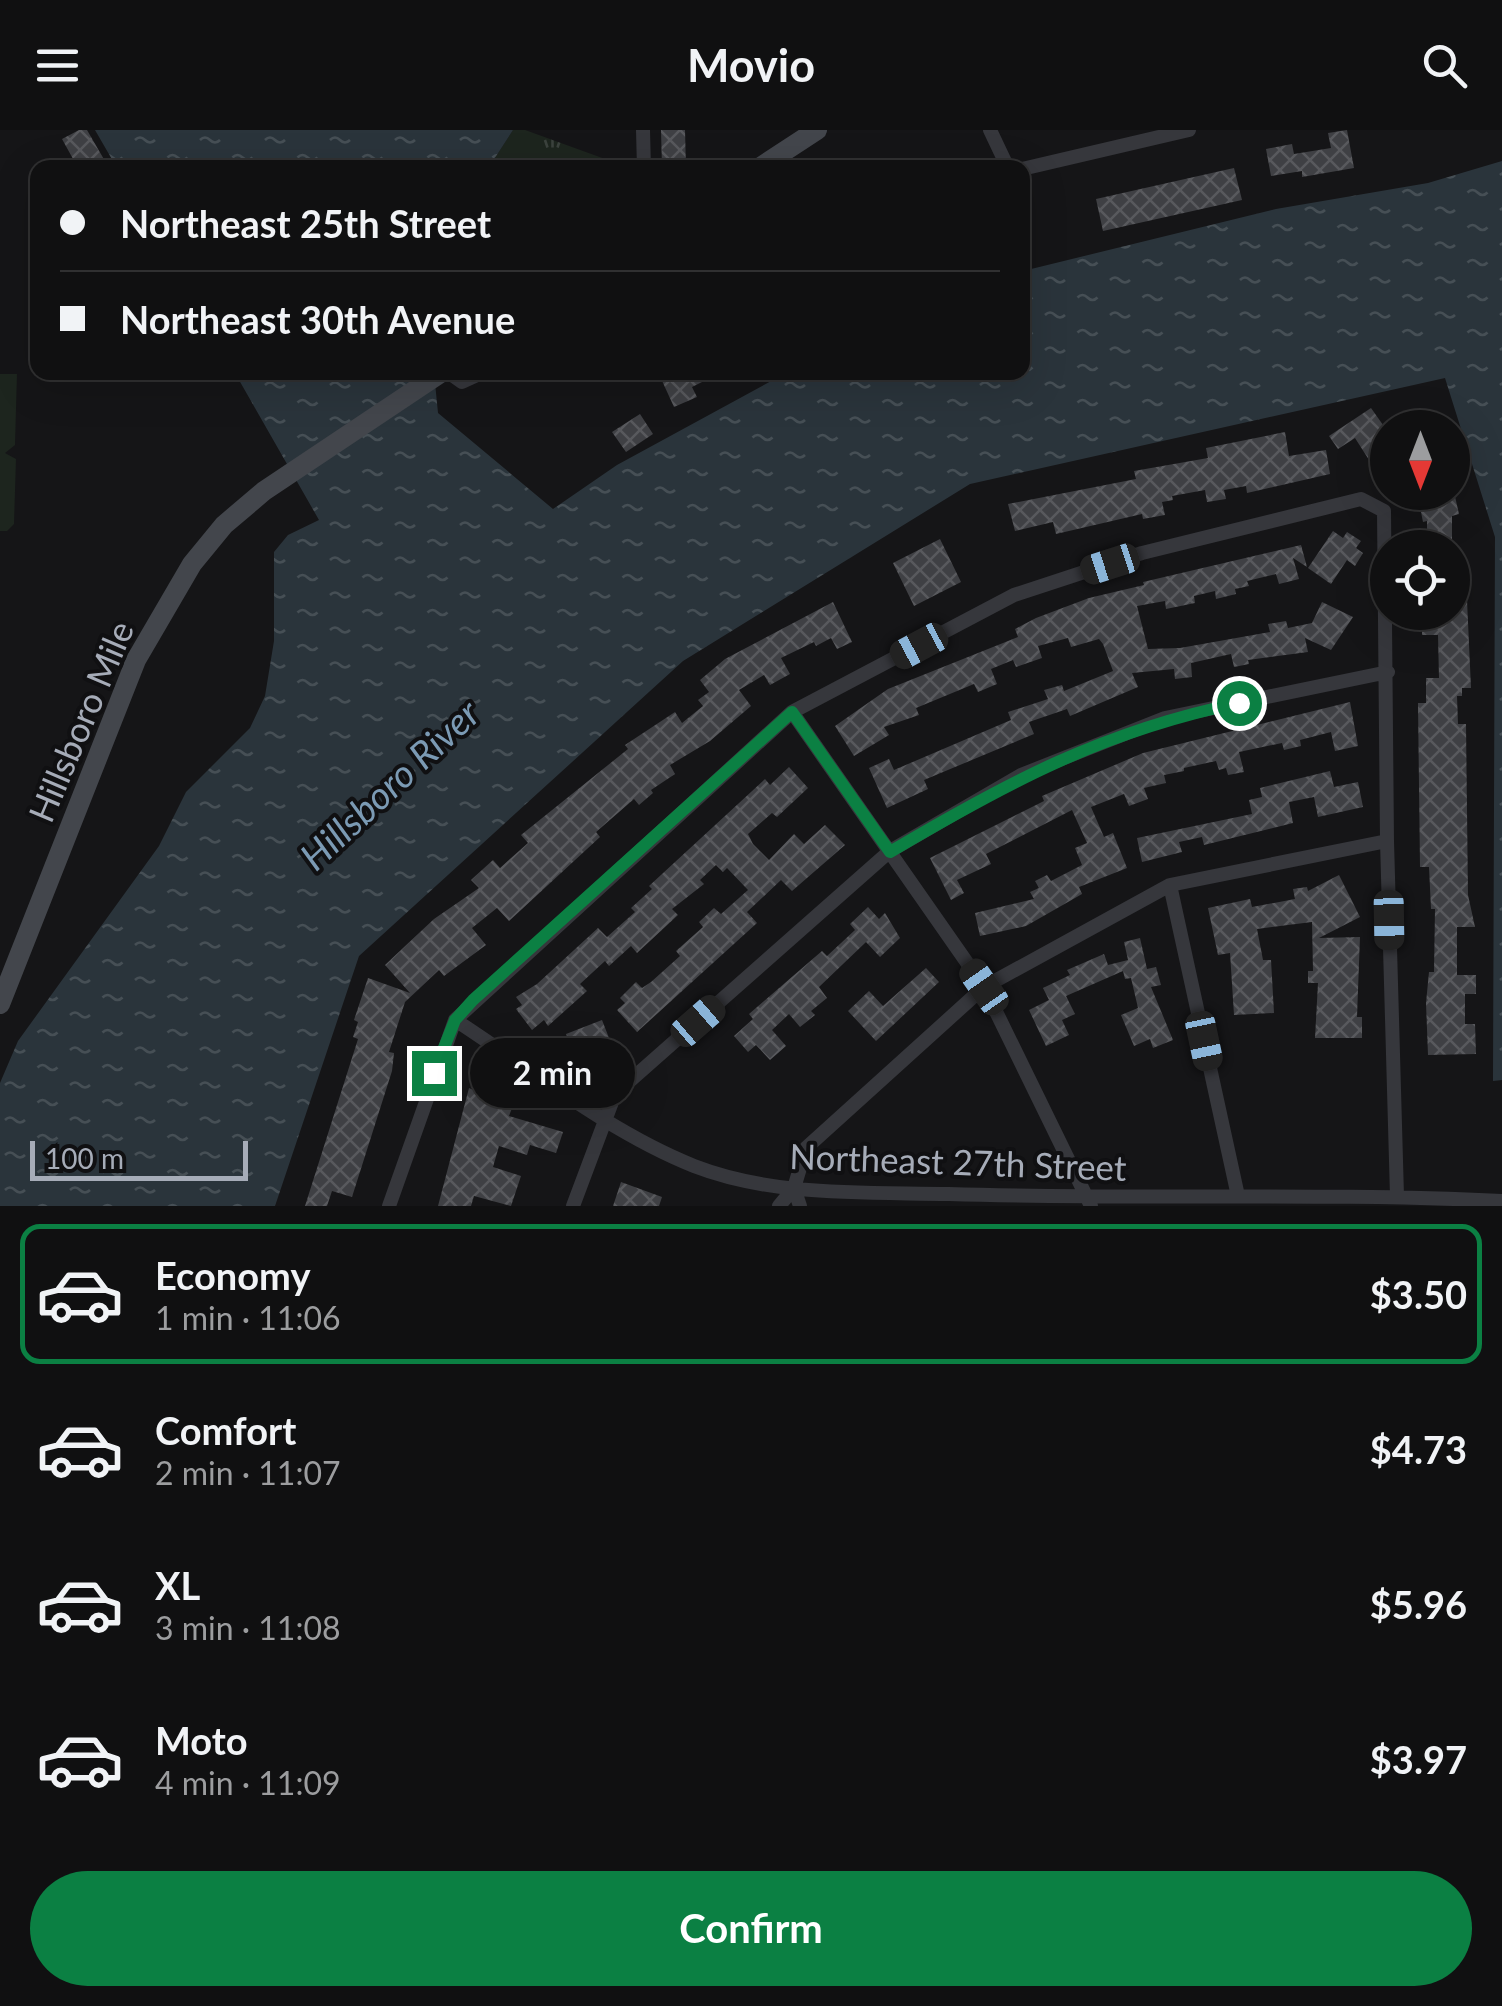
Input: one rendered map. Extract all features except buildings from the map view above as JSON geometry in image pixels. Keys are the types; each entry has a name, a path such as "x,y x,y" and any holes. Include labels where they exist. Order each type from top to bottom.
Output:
{"main road":[{"path":"771,160 816,130"},
{"name":"Hillsboro Mile","path":"0,1004 136,660 192,564 224,526 264,491 433,380"}],"street":[{"path":"643,130 644,160"},
{"path":"990,130 1004,160"},
{"path":"1030,167 1189,130"},
{"path":"389,1206 455,1020 792,712 1014,595 1142,553 1361,498 1384,512 1387,841 1397,1196"},
{"path":"574,1206 615,1094 890,852 1022,775 1165,718 1388,672"},
{"path":"792,712 984,987 1090,1202"},
{"path":"778,1206 794,1188 806,1148 984,987 1170,885 1387,841"},
{"path":"1170,885 1238,1196"},
{"name":"Northeast 27th Street","path":"455,1020 604,1118 694,1166 741,1180 794,1188 1090,1202 1238,1196 1397,1196 1502,1201"},
{"path":"794,1188 800,1206"}],"green space":[{"path":"513,130 525,130 608,160 494,160"},
{"path":"0,374 17,374 15,445 5,453 16,459 14,524 7,531 0,531"}],"water":[{"path":"95,130 513,130 494,160 112,160"},
{"name":"Hillsboro River","path":"1502,161 1502,1080 1493,1081 1495,537 1470,458 1470,410 1455,410 1445,378 970,484 683,661 359,956 275,1206 0,1206 0,1083 18,1041 159,846 186,792 250,728 265,696 274,641 274,552 288,535 319,520 239,380 435,380 438,413 553,509 617,465 773,380 1030,380 1030,269 1276,209 1428,183"}],"route":[{"path":"434,1073 455,1020 473,1000 792,712 890,852 1022,775 1165,718 1239,703"}]}
